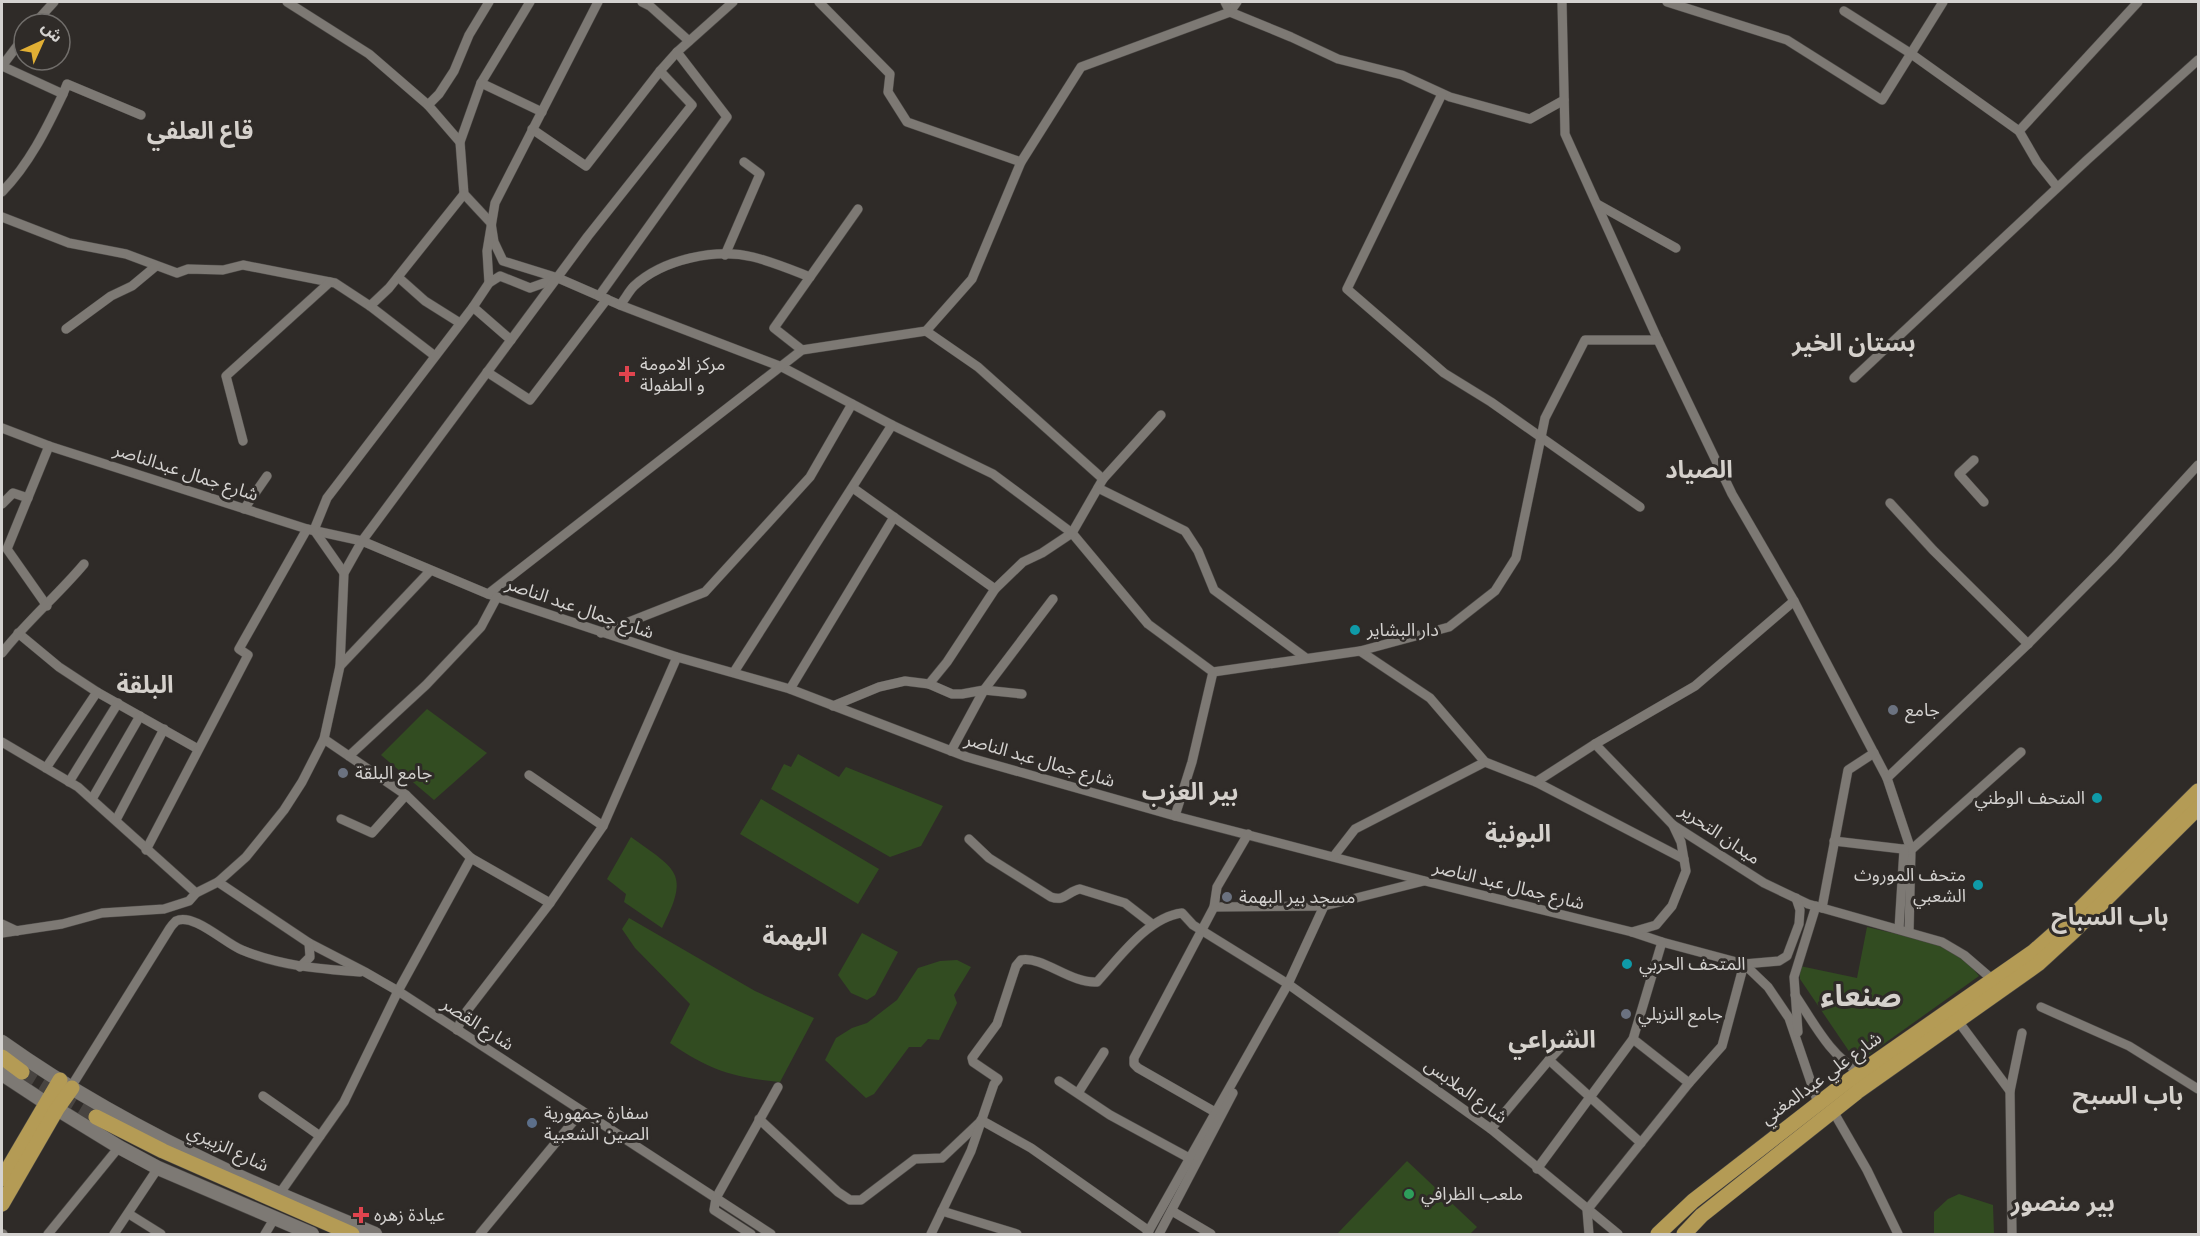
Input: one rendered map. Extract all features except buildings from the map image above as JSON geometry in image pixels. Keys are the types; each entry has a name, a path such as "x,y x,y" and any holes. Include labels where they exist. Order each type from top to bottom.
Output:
{"main road":[{"name":"شارع علي عبدالمغني","path":"1658,1234 1693,1201 1818,1103 2033,952 2067,922 2197,795"},
{"name":"شارع علي عبدالمغني","path":"1684,1234 1702,1215 1857,1092 2038,964 2074,931 2197,795"},
{"name":"شارع الزبيري","path":"2,1042 23,1075"},
{"name":"شارع الزبيري","path":"2,1058 23,1075 52,1106 93,1118 322,1228 375,1234"},
{"name":"شارع الزبيري","path":"2,1067 23,1075 68,1085 119,1147 158,1167 274,1219 352,1234"},
{"name":"شارع الزبيري","path":"2,1074 23,1075"},
{"path":"2,1179 68,1085"},
{"path":"2,1204 52,1106"},
{"name":"شارع الزبيري","path":"93,1118 127,1120 228,1172 280,1193 322,1228"}],"street":[{"path":"288,2 369,54 428,105 460,142"},
{"path":"428,105 439,94 454,71 469,35 489,2"},
{"path":"530,2 481,83 460,142 464,194 490,223 494,242 503,261 558,278 782,367 892,425 993,474 1072,533 1148,624 1213,672 1360,651 1449,627 1496,591 1516,558 1545,418 1585,340 1659,340"},
{"path":"489,283 487,251 495,203 598,2"},
{"path":"642,2 650,6 689,41"},
{"path":"532,129 586,166 677,52 733,2"},
{"path":"819,2 890,74 888,93 907,122 1021,162"},
{"path":"1225,2 1230,12 1338,59 1402,75 1442,94 1530,119 1564,100"},
{"path":"349,756 426,685 481,627 493,596 802,350 926,331 972,279 1021,162 1081,67 1230,12 1237,2"},
{"path":"1562,2 1565,134 1732,494 1794,601 1887,778 1908,850 1904,930"},
{"path":"1667,2 1787,40 1882,99 1943,2"},
{"path":"2019,131 2138,2"},
{"path":"1844,11 1910,53 2019,131 2037,162 2057,187"},
{"path":"488,372 530,400 727,117 677,52"},
{"path":"12,53 2,66 63,94"},
{"path":"1854,378 2057,187 2199,60"},
{"path":"2,933 62,924 102,913 164,909 189,901 196,893 218,882 246,857 284,810 302,782 324,739 340,666 344,573 362,541 588,236 692,105 660,71"},
{"path":"481,83 542,112"},
{"path":"2,192 39,145 66,84 141,115"},
{"path":"1442,94 1347,289 1444,373 1541,436 1640,507"},
{"path":"726,255 760,174 744,162"},
{"path":"370,306 398,277 464,194"},
{"path":"1597,204 1676,248"},
{"path":"802,350 774,328 858,209"},
{"path":"2,217 69,243 126,254 177,273 188,269 223,270 243,265 335,283 370,306 435,356"},
{"path":"620,304 635,286 678,260 726,255 751,257 810,277"},
{"path":"66,329 111,296 132,286 156,266"},
{"path":"146,850 248,655 240,649 311,530 327,498 489,283 500,276 530,288 558,278"},
{"path":"398,277 425,301 460,323"},
{"path":"243,441 226,376 330,282"},
{"path":"473,307 511,340"},
{"path":"926,331 978,367 1103,478"},
{"path":"602,633 705,592 810,477 852,404"},
{"path":"928,684 947,662 994,589 1023,562 1042,553 1072,533 1103,478 1161,415"},
{"path":"734,672 892,425"},
{"name":"شارع جمال عبدالناصر","path":"2,428 49,446 244,509 311,530 362,541"},
{"path":"47,606 7,549 49,446"},
{"path":"1974,459 1959,474 1984,502"},
{"path":"1887,778 2028,644 2199,465"},
{"path":"244,509 267,476"},
{"path":"853,488 994,589"},
{"path":"1098,488 1185,531 1198,551 1214,590 1306,658"},
{"path":"2,504 14,493 28,498"},
{"path":"1890,503 1933,550 2028,644"},
{"path":"790,689 894,517"},
{"path":"311,530 344,573"},
{"name":"شارع جمال عبد الناصر","path":"362,541 493,596 676,657 790,689 951,751 1175,816 1632,932 1744,964 1768,987 1789,1018 1811,1089 1818,1103"},
{"path":"2,652 84,564"},
{"path":"340,666 430,571"},
{"path":"951,751 984,690 1053,599"},
{"path":"1536,782 1595,744 1695,686 1794,601"},
{"path":"18,633 59,667 198,749"},
{"path":"1360,651 1430,698 1485,762 1536,782 1684,859"},
{"path":"457,1030 463,1016 550,903 603,826 676,657"},
{"path":"1175,816 1192,762 1213,672"},
{"path":"833,706 879,687 905,681 928,684 952,694 984,690 1022,694"},
{"path":"46,768 98,692"},
{"path":"69,782 118,703"},
{"path":"92,799 140,716"},
{"path":"116,820 164,729"},
{"path":"324,739 406,795 471,858 550,903"},
{"path":"2,742 69,782 92,799 196,893"},
{"name":"ميدان التحرير","path":"1595,744 1673,825 1764,883 1819,907 1942,942 1994,980"},
{"path":"1834,841 1908,850 2020,752"},
{"path":"1799,1046 1794,993 1796,969 1819,907 1848,770 1874,753"},
{"path":"1334,856 1355,829 1485,762"},
{"path":"529,775 603,826"},
{"path":"341,819 372,833 406,795"},
{"path":"1632,932 1656,925 1671,906 1686,871 1681,842 1673,825"},
{"path":"1215,1112 1138,1068 1134,1064 1134,1058 1214,907 1217,887 1248,834"},
{"path":"931,1234 971,1151 994,1084 998,1079 973,1062 972,1058 997,1024 1016,966 1022,960 1033,960 1086,983 1097,982 1152,924 1125,903 1080,888 1058,900 1051,897 989,858 969,839"},
{"path":"280,1193 344,1102 398,992 471,858"},
{"path":"1214,907 1324,906 1425,881"},
{"name":"شارع القصر","path":"218,882 309,943 398,992 771,1234"},
{"path":"1589,1234 1587,1210 1689,1083 1722,1046 1744,964 1779,961 1787,956 1799,924 1800,910 1796,898"},
{"path":"189,901 188,910 199,924"},
{"path":"981,1120 1031,1148 1148,1233 1288,984 1324,906"},
{"name":"شارع الملابس","path":"1152,924 1174,914 1182,913 1193,925 1288,984 1491,1129 1618,1234"},
{"path":"68,1085 170,928 177,921 186,919 199,924 240,950 300,967 365,972"},
{"path":"2,924 17,931"},
{"path":"1538,1169 1633,1039 1662,942"},
{"path":"300,967 310,957 309,943"},
{"path":"1794,993 1835,1054 1847,1066 1860,1072"},
{"path":"2041,1007 2129,1046 2199,1089"},
{"path":"1958,1022 2010,1091"},
{"path":"1159,1234 1265,1026"},
{"path":"2012,1234 2010,1091 2022,1033"},
{"path":"1491,1129 1573,1034"},
{"path":"1633,1039 1689,1083"},
{"path":"1078,1093 1104,1052"},
{"path":"1549,1060 1641,1143"},
{"path":"1059,1081 1110,1114 1191,1159"},
{"path":"716,1198 778,1087"},
{"path":"263,1096 320,1136"},
{"path":"480,1234 582,1111"},
{"path":"1833,1111 1867,1170 1898,1234"},
{"path":"759,1119 838,1192 850,1200 861,1200 915,1160 942,1158 981,1120"},
{"path":"48,1234 119,1147"},
{"path":"114,1234 158,1167"},
{"name":"شارع القصر","path":"716,1198 714,1210 751,1234"},
{"path":"1173,1210 1211,1234"},
{"path":"942,1211 1017,1234"},
{"path":"129,1214 161,1234"},
{"path":"265,1234 274,1219"}],"green space":[{"path":"427,709 487,753 434,800 381,755"},
{"path":"798,754 839,777 846,767 943,806 921,846 890,857 771,789 784,764 791,767"},
{"path":"761,799 879,869 858,904 740,834"},
{"path":"631,837 659,857 674,874 677,883 676,895 662,928 624,902 626,894 607,879"},
{"path":"629,918 755,991 814,1018 780,1082 748,1078 722,1071 670,1043 690,1004 635,948 622,929"},
{"path":"1867,927 1939,944 1963,957 1979,976 1857,1063 1800,979 1800,966 1857,978"},
{"path":"862,933 898,952 875,995 867,1000 851,993 838,975"},
{"path":"957,960 971,967 954,995 957,1003 939,1040 928,1039 921,1047 909,1047 874,1094 866,1098 825,1060 836,1038 852,1028 867,1023 897,1000 918,968 940,961"},
{"name":"ملعب الظرافي","path":"1407,1161 1477,1227 1470,1234 1337,1234"},
{"path":"1959,1194 1993,1205 1994,1234 1934,1234 1934,1212 1948,1199"}],"tunnel":[{"path":"22,1072 96,1117"}],"place":[{"name":"مركز الامومة و الطفولة","path":"627,374"},
{"name":"دار البشاير","path":"1355,630"},
{"name":"جامع","path":"1893,710"},
{"name":"جامع البلقة","path":"343,773"},
{"name":"المتحف الوطني","path":"2097,798"},
{"name":"متحف الموروث الشعبي","path":"1978,885"},
{"name":"مسجد بير البهمة","path":"1227,897"},
{"name":"المتحف الحربي","path":"1627,964"},
{"name":"جامع النزيلي","path":"1626,1014"},
{"name":"سفارة جمهورية الصين الشعبية","path":"532,1123"},
{"name":"ملعب الظرافي","path":"1409,1194"},
{"name":"عيادة زهره","path":"361,1215"}],"district":[{"name":"قاع العلفي","path":"200,131"},
{"name":"بستان الخير","path":"1854,343"},
{"name":"الصياد","path":"1699,470"},
{"name":"البلقة","path":"145,685"},
{"name":"بير العزب","path":"1190,792"},
{"name":"البونية","path":"1518,834"},
{"name":"باب السباح","path":"2110,917"},
{"name":"البهمة","path":"795,937"},
{"name":"صنعاء","path":"1861,996"},
{"name":"الشراعي","path":"1552,1040"},
{"name":"باب السبح","path":"2128,1096"},
{"name":"بير منصور","path":"2063,1203"}]}
